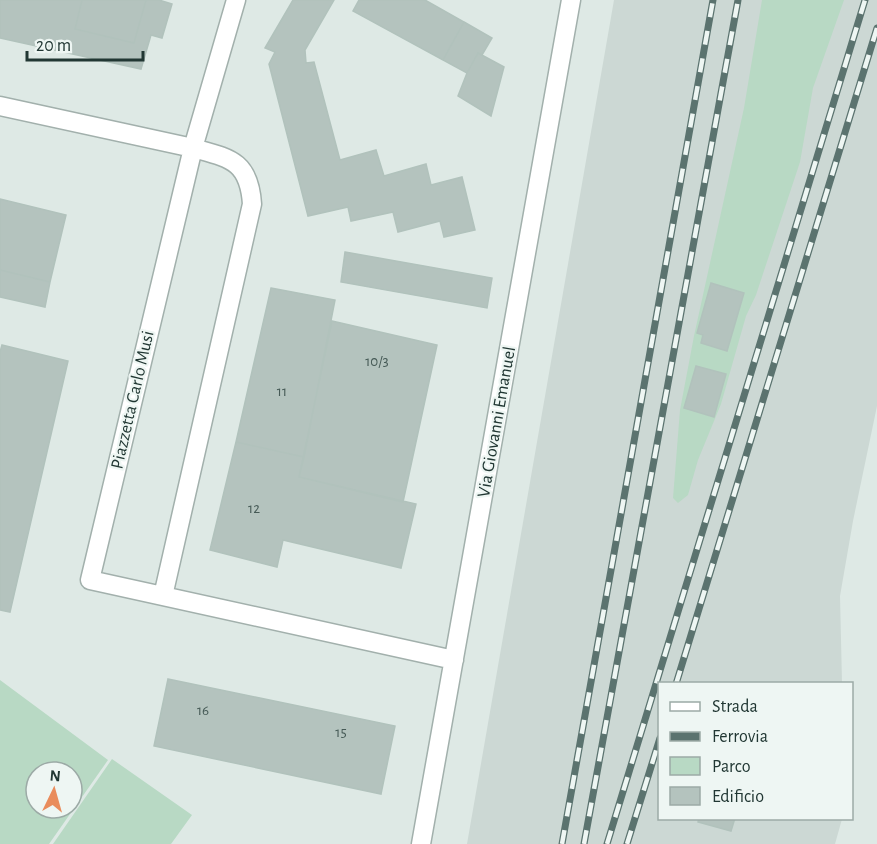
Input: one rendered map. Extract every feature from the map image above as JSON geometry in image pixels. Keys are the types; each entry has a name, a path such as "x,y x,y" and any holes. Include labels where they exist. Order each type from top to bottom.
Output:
{"street":[{"name":"Piazzetta Carlo Musi","path":"236,0 193,148 90,580 454,660"},
{"name":"Via Giovanni Emanuel","path":"421,844 571,0"},
{"path":"0,106 193,148 229,159 240,167 251,191 252,204 162,596"}],"shaded area":[{"path":"614,0 877,0 877,406 840,596 842,682 658,682 658,820 842,820 835,844 467,844"}],"green space":[{"path":"762,0 844,0 813,88 800,162 756,295 746,316 721,404 698,460 688,495 678,503 673,498 680,410 744,108"},
{"path":"0,680 108,760 84,794 84,760 24,760 24,820 66,820 49,844 0,844"},
{"path":"112,759 192,815 171,844 53,844 70,820 84,820 84,799"}],"building":[{"path":"0,0 82,0 75,29 134,43 146,0 159,0 172,4 162,38 151,35 141,69 0,38"},
{"path":"82,0 146,0 134,43 75,29"},
{"path":"293,0 334,0 305,50 306,63 314,62 340,160 376,150 384,176 426,164 431,185 462,177 475,230 444,237 440,221 398,232 393,212 351,221 348,207 308,216 269,64 275,52 265,48"},
{"path":"359,0 425,0 464,22 443,60 353,11"},
{"path":"464,22 492,38 482,55 478,53 467,73 443,60"},
{"path":"478,53 504,67 491,116 458,96"},
{"path":"0,199 66,215 50,282 0,270"},
{"path":"345,252 492,278 487,308 341,282"},
{"path":"0,270 50,282 45,307 0,297"},
{"path":"711,283 744,293 727,351 701,343 703,335 697,333"},
{"path":"271,288 335,300 304,457 236,442"},
{"path":"332,321 437,345 403,502 299,477"},
{"path":"2,345 68,361 10,612 0,610 0,352"},
{"path":"696,366 726,374 714,417 684,408"},
{"path":"236,442 304,457 299,477 416,504 401,568 283,540 277,567 210,550"},
{"path":"168,679 395,726 381,794 154,746"},
{"path":"698,820 734,820 731,831 698,822"}],"railway":[{"path":"562,844 713,0"},
{"path":"584,844 738,0"},
{"path":"607,844 865,0"},
{"path":"677,682 877,28"},
{"path":"627,844 658,744"}]}
